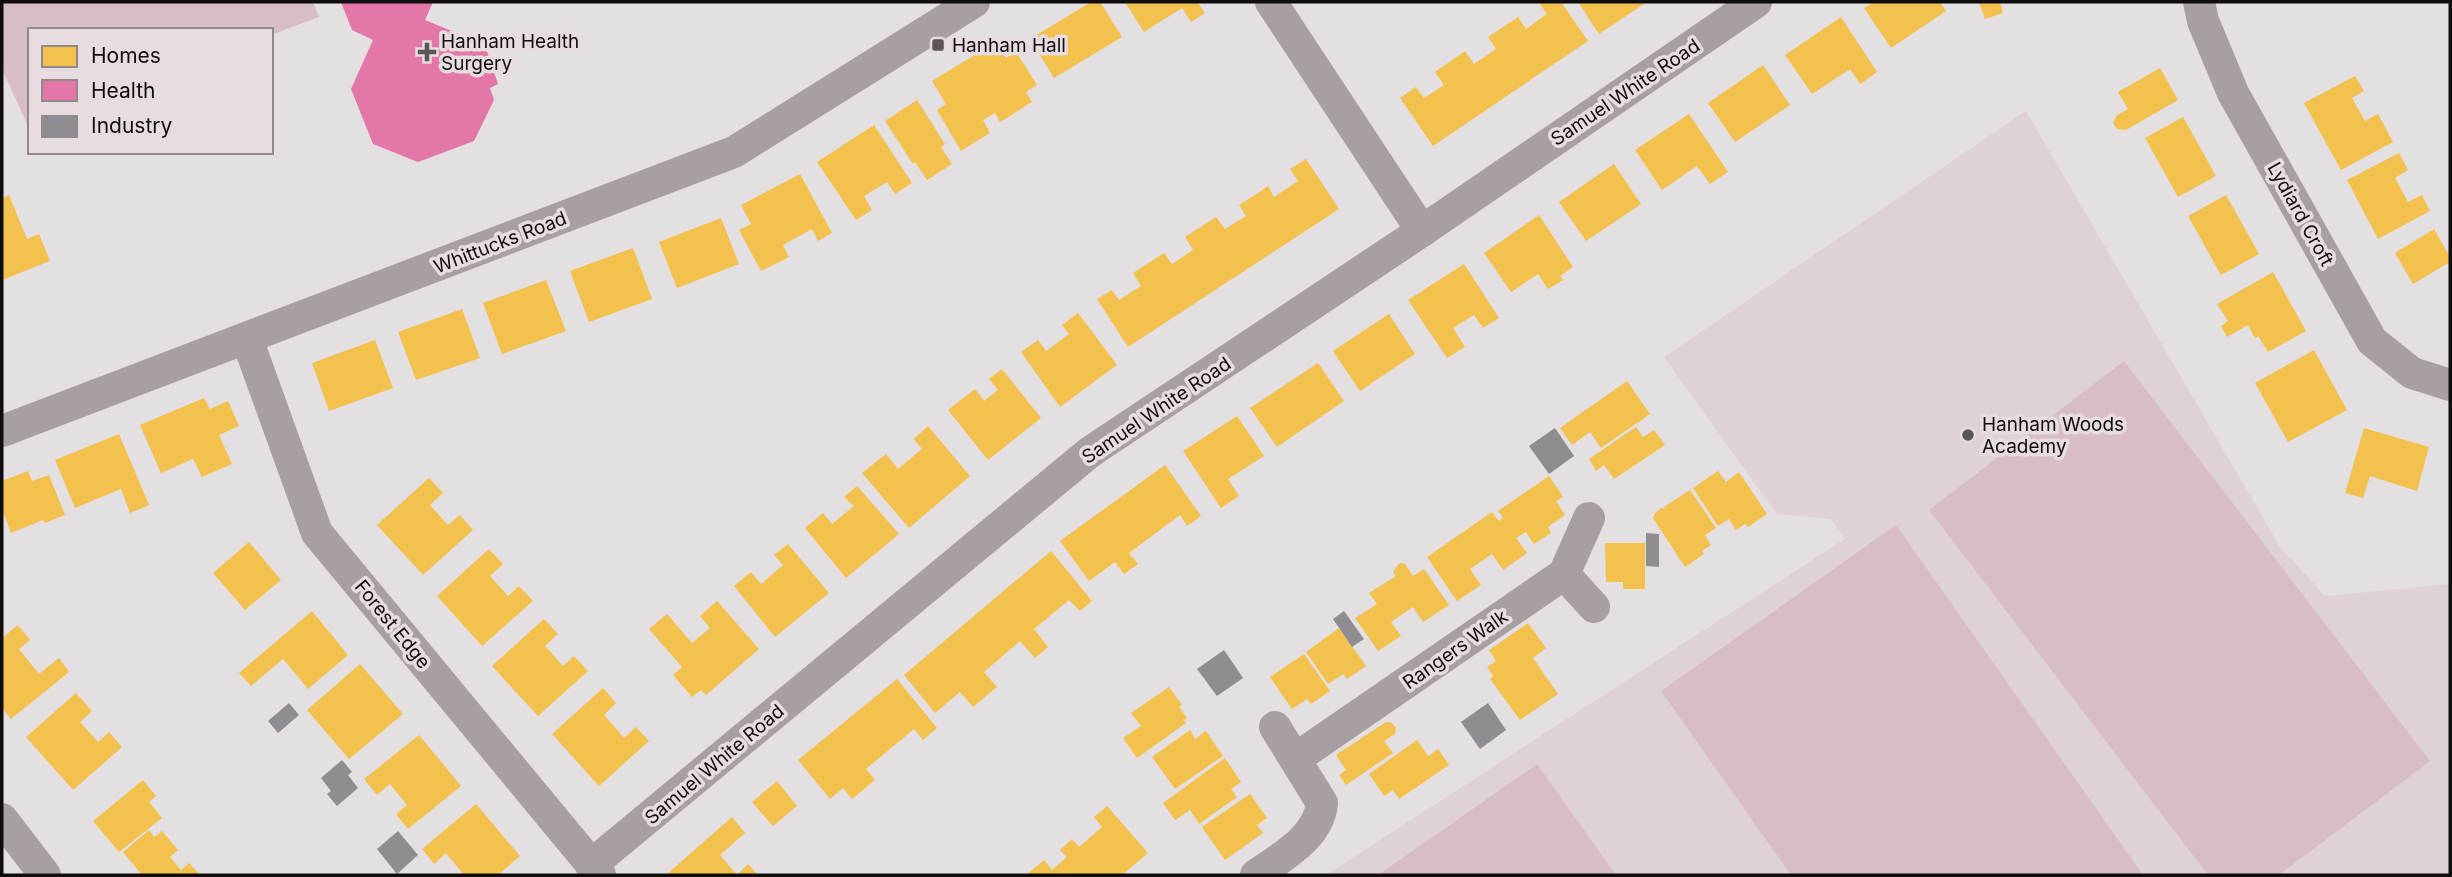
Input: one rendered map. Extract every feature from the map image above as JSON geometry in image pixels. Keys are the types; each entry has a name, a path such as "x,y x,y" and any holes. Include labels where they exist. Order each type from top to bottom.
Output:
{"street":[{"name":"Whittucks Road","path":"2,431 734,152 932,14 974,2"},
{"path":"1271,2 1422,231"},
{"name":"Samuel White Road","path":"595,870 1090,452 1422,231 1756,2"},
{"name":"Lydiard Croft","path":"2199,2 2203,21 2234,93 2372,341 2412,373 2450,385"},
{"name":"Forest Edge","path":"247,339 317,533 595,870"},
{"path":"1589,518 1564,573 1594,607"},
{"name":"Rangers Walk","path":"1296,759 1564,573"},
{"path":"1256,875 1297,845 1314,829 1321,815 1322,803 1275,727"},
{"path":"2,819 45,875"}],"shaded area":[{"path":"2,2 313,2 319,17 273,34 273,28 28,28 28,126 2,69"},
{"name":"Hanham Woods Academy","path":"2026,111 2280,547 2325,596 2450,584 2450,875 1326,875 1845,539 1831,519 1777,514 1664,357"},
{"path":"2124,361 2430,761 2279,875 2208,875 1929,510"},
{"path":"1896,525 2143,875 1791,875 1661,691"},
{"path":"1537,764 1616,875 1378,875"}],"building: Homes":[{"path":"1091,2 1100,2 1122,37 1054,78 1030,39"},
{"path":"1125,2 1197,2 1205,13 1191,22 1182,8 1144,32"},
{"path":"1539,2 1561,2 1588,41 1433,146 1400,98 1416,87 1424,98 1444,85 1435,72 1465,51 1474,64 1496,49 1488,37 1518,17 1526,29 1547,14"},
{"path":"1578,2 1647,2 1599,34"},
{"path":"1874,2 1940,2 1946,11 1891,48 1864,8"},
{"path":"1979,2 2000,2 2003,13 1985,19"},
{"path":"1841,17 1877,72 1860,84 1850,69 1812,94 1785,55"},
{"path":"996,42 1006,58 1016,52 1037,85 1026,92 1032,102 1000,122 995,113 983,120 990,133 961,151 937,110 946,104 932,81"},
{"path":"1763,65 1790,105 1735,142 1708,103"},
{"path":"2160,68 2178,100 2126,130 2117,129 2113,123 2117,115 2128,109 2118,92"},
{"path":"2355,76 2364,91 2352,98 2365,121 2378,114 2393,142 2341,170 2304,103"},
{"path":"917,100 945,144 941,147 952,164 927,180 915,162 913,164 885,121"},
{"path":"1689,114 1728,172 1710,184 1697,166 1662,190 1635,150"},
{"path":"2183,117 2216,176 2178,197 2145,138"},
{"path":"874,125 912,183 895,194 887,182 864,196 872,210 856,220 817,162"},
{"path":"2399,153 2408,170 2395,178 2408,202 2422,195 2430,211 2378,239 2347,180"},
{"path":"1306,159 1339,209 1128,347 1097,299 1112,290 1119,300 1141,286 1133,273 1164,253 1172,264 1193,250 1185,237 1216,217 1225,229 1246,216 1239,205 1268,186 1274,197 1298,181 1290,169"},
{"path":"1614,164 1641,204 1586,241 1559,202"},
{"path":"800,174 832,233 818,241 812,229 783,245 789,257 761,271 739,230 751,224 741,205"},
{"path":"9,195 27,239 39,234 50,261 2,280 2,198"},
{"path":"2226,195 2259,254 2221,275 2188,216"},
{"path":"1539,215 1573,267 1560,276 1563,280 1548,289 1538,274 1511,292 1484,253"},
{"path":"721,218 739,264 677,288 659,242"},
{"path":"2434,229 2450,257 2450,262 2413,284 2395,253"},
{"path":"633,248 652,299 589,322 570,271"},
{"path":"1464,264 1499,318 1483,328 1474,315 1453,328 1465,347 1447,358 1408,300"},
{"path":"2273,272 2306,331 2268,352 2258,336 2255,338 2248,325 2227,337 2221,326 2228,321 2217,304"},
{"path":"546,280 566,331 502,354 483,303"},
{"path":"462,309 480,358 416,380 398,332"},
{"path":"1078,313 1117,365 1060,407 1021,352 1038,340 1046,351 1069,334 1062,325"},
{"path":"1389,314 1415,354 1360,391 1333,351"},
{"path":"375,340 393,388 329,411 312,363"},
{"path":"2314,350 2347,410 2288,442 2255,383"},
{"path":"1318,363 1344,401 1277,447 1250,408"},
{"path":"1002,369 1041,418 988,460 948,410 975,389 984,401 998,390 989,379"},
{"path":"1627,381 1650,414 1601,448 1590,432 1572,445 1560,428"},
{"path":"204,398 210,409 228,401 239,426 219,435 232,464 202,477 193,459 161,473 140,425"},
{"path":"1237,416 1264,456 1228,479 1239,496 1221,508 1183,451"},
{"path":"928,426 970,476 909,528 862,473 886,454 898,469 922,449 914,439"},
{"path":"1636,427 1643,437 1654,430 1665,445 1614,479 1604,465 1596,471 1589,459"},
{"path":"2364,428 2429,447 2417,491 2370,476 2363,498 2345,493"},
{"path":"119,434 149,505 130,513 121,489 75,508 55,460"},
{"path":"1165,465 1201,516 1187,526 1180,515 1129,553 1138,564 1124,574 1115,562 1089,581 1060,541"},
{"path":"28,471 32,481 49,475 65,515 45,523 43,520 11,533 2,509 2,481"},
{"path":"1718,471 1726,482 1739,472 1767,514 1748,527 1745,524 1736,530 1729,519 1718,526 1693,488"},
{"path":"1549,476 1563,497 1556,501 1565,515 1548,527 1551,533 1534,544 1526,532 1516,538 1527,553 1503,570 1492,554 1470,569 1481,585 1457,601 1427,557 1492,512 1499,521 1503,518 1498,511"},
{"path":"429,478 443,493 430,505 448,525 460,515 473,530 423,575 377,525"},
{"path":"857,486 899,534 846,578 805,528 823,513 832,524 854,506 844,497"},
{"path":"1690,490 1716,528 1705,535 1711,545 1702,551 1704,554 1685,567 1653,518 1661,508 1665,509 1664,507"},
{"path":"249,542 281,580 245,610 213,573"},
{"path":"1605,543 1645,543 1645,589 1623,589 1623,582 1606,582"},
{"path":"788,544 829,593 775,637 734,586 751,572 761,584 783,565 774,555"},
{"path":"489,549 503,564 490,576 508,596 519,586 533,601 482,646 437,596"},
{"path":"1051,551 1092,601 1080,611 1069,600 1034,629 1048,647 1035,658 1020,641 984,672 997,687 973,707 960,692 935,713 904,675"},
{"path":"1399,563 1405,564 1413,576 1424,569 1449,605 1423,622 1413,607 1391,622 1401,636 1378,651 1355,618 1377,604 1369,593 1396,576 1393,572"},
{"path":"717,601 759,649 706,695 701,690 692,697 673,675 682,667 649,629 667,614 692,643 710,628 700,616"},
{"path":"312,611 348,655 308,689 283,659 251,686 239,673"},
{"path":"544,619 558,634 545,646 563,666 574,656 588,671 538,716 492,666"},
{"path":"1528,623 1546,648 1533,658 1558,694 1520,720 1490,679 1493,676 1487,667 1496,661 1489,650"},
{"path":"18,625 30,640 19,649 39,674 59,658 69,672 11,719 2,708 2,638"},
{"path":"1339,628 1366,666 1347,679 1343,674 1328,684 1306,652"},
{"path":"1304,654 1330,691 1311,704 1307,699 1292,709 1270,677"},
{"path":"360,664 403,714 349,759 307,710"},
{"path":"897,679 937,728 923,740 914,729 866,769 875,780 852,799 843,788 830,799 798,760"},
{"path":"1169,687 1182,705 1179,707 1187,718 1184,720 1186,723 1137,758 1123,738 1141,726 1131,713"},
{"path":"603,688 616,703 604,715 624,738 636,727 649,741 599,786 552,734"},
{"path":"76,693 92,711 80,722 98,742 109,732 122,747 73,790 26,737"},
{"path":"1386,722 1392,723 1396,728 1395,734 1384,741 1393,753 1346,785 1339,775 1346,770 1336,755"},
{"path":"1190,730 1195,739 1206,731 1223,756 1175,789 1152,757"},
{"path":"419,735 461,786 408,829 396,814 407,805 390,784 377,795 364,779"},
{"path":"1417,740 1428,756 1438,749 1449,765 1399,799 1393,790 1384,796 1369,774"},
{"path":"1225,758 1241,782 1231,789 1237,797 1199,824 1190,810 1175,820 1163,803"},
{"path":"143,780 156,796 149,802 162,818 119,852 93,821"},
{"path":"777,781 797,806 773,826 752,802"},
{"path":"1250,794 1267,818 1257,825 1263,833 1225,860 1202,827"},
{"path":"476,804 520,856 498,875 464,875 446,853 434,864 422,849"},
{"path":"1107,806 1148,853 1122,875 1026,875 1044,860 1052,870 1067,857 1060,850 1072,839 1079,847 1102,827 1094,817"},
{"path":"732,817 745,833 720,855 737,875 666,875"},
{"path":"149,830 154,837 162,831 178,850 170,857 181,870 189,863 200,875 142,875 123,852"},
{"path":"748,864 758,875 737,875"}],"building: Health":[{"path":"341,2 433,2 425,20 471,39 475,49 485,45 498,84 490,88 494,100 474,141 418,162 373,144 351,89 373,40 352,30"}],"building: Industry":[{"path":"1555,428 1574,456 1549,474 1529,446"},
{"path":"1646,533 1659,534 1659,567 1646,566"},
{"path":"1344,611 1364,639 1352,647 1333,619"},
{"path":"1224,650 1243,678 1217,696 1197,669"},
{"path":"289,703 299,715 278,733 268,721"},
{"path":"1488,703 1506,730 1480,749 1461,722"},
{"path":"342,760 352,772 348,775 358,788 337,806 327,794 331,791 321,778"},
{"path":"398,831 418,855 397,874 377,849"}],"place":[{"name":"Hanham Hall","path":"938,45"},
{"name":"Hanham Health Surgery","path":"427,52"},
{"name":"Hanham Woods Academy","path":"1968,435"}]}
